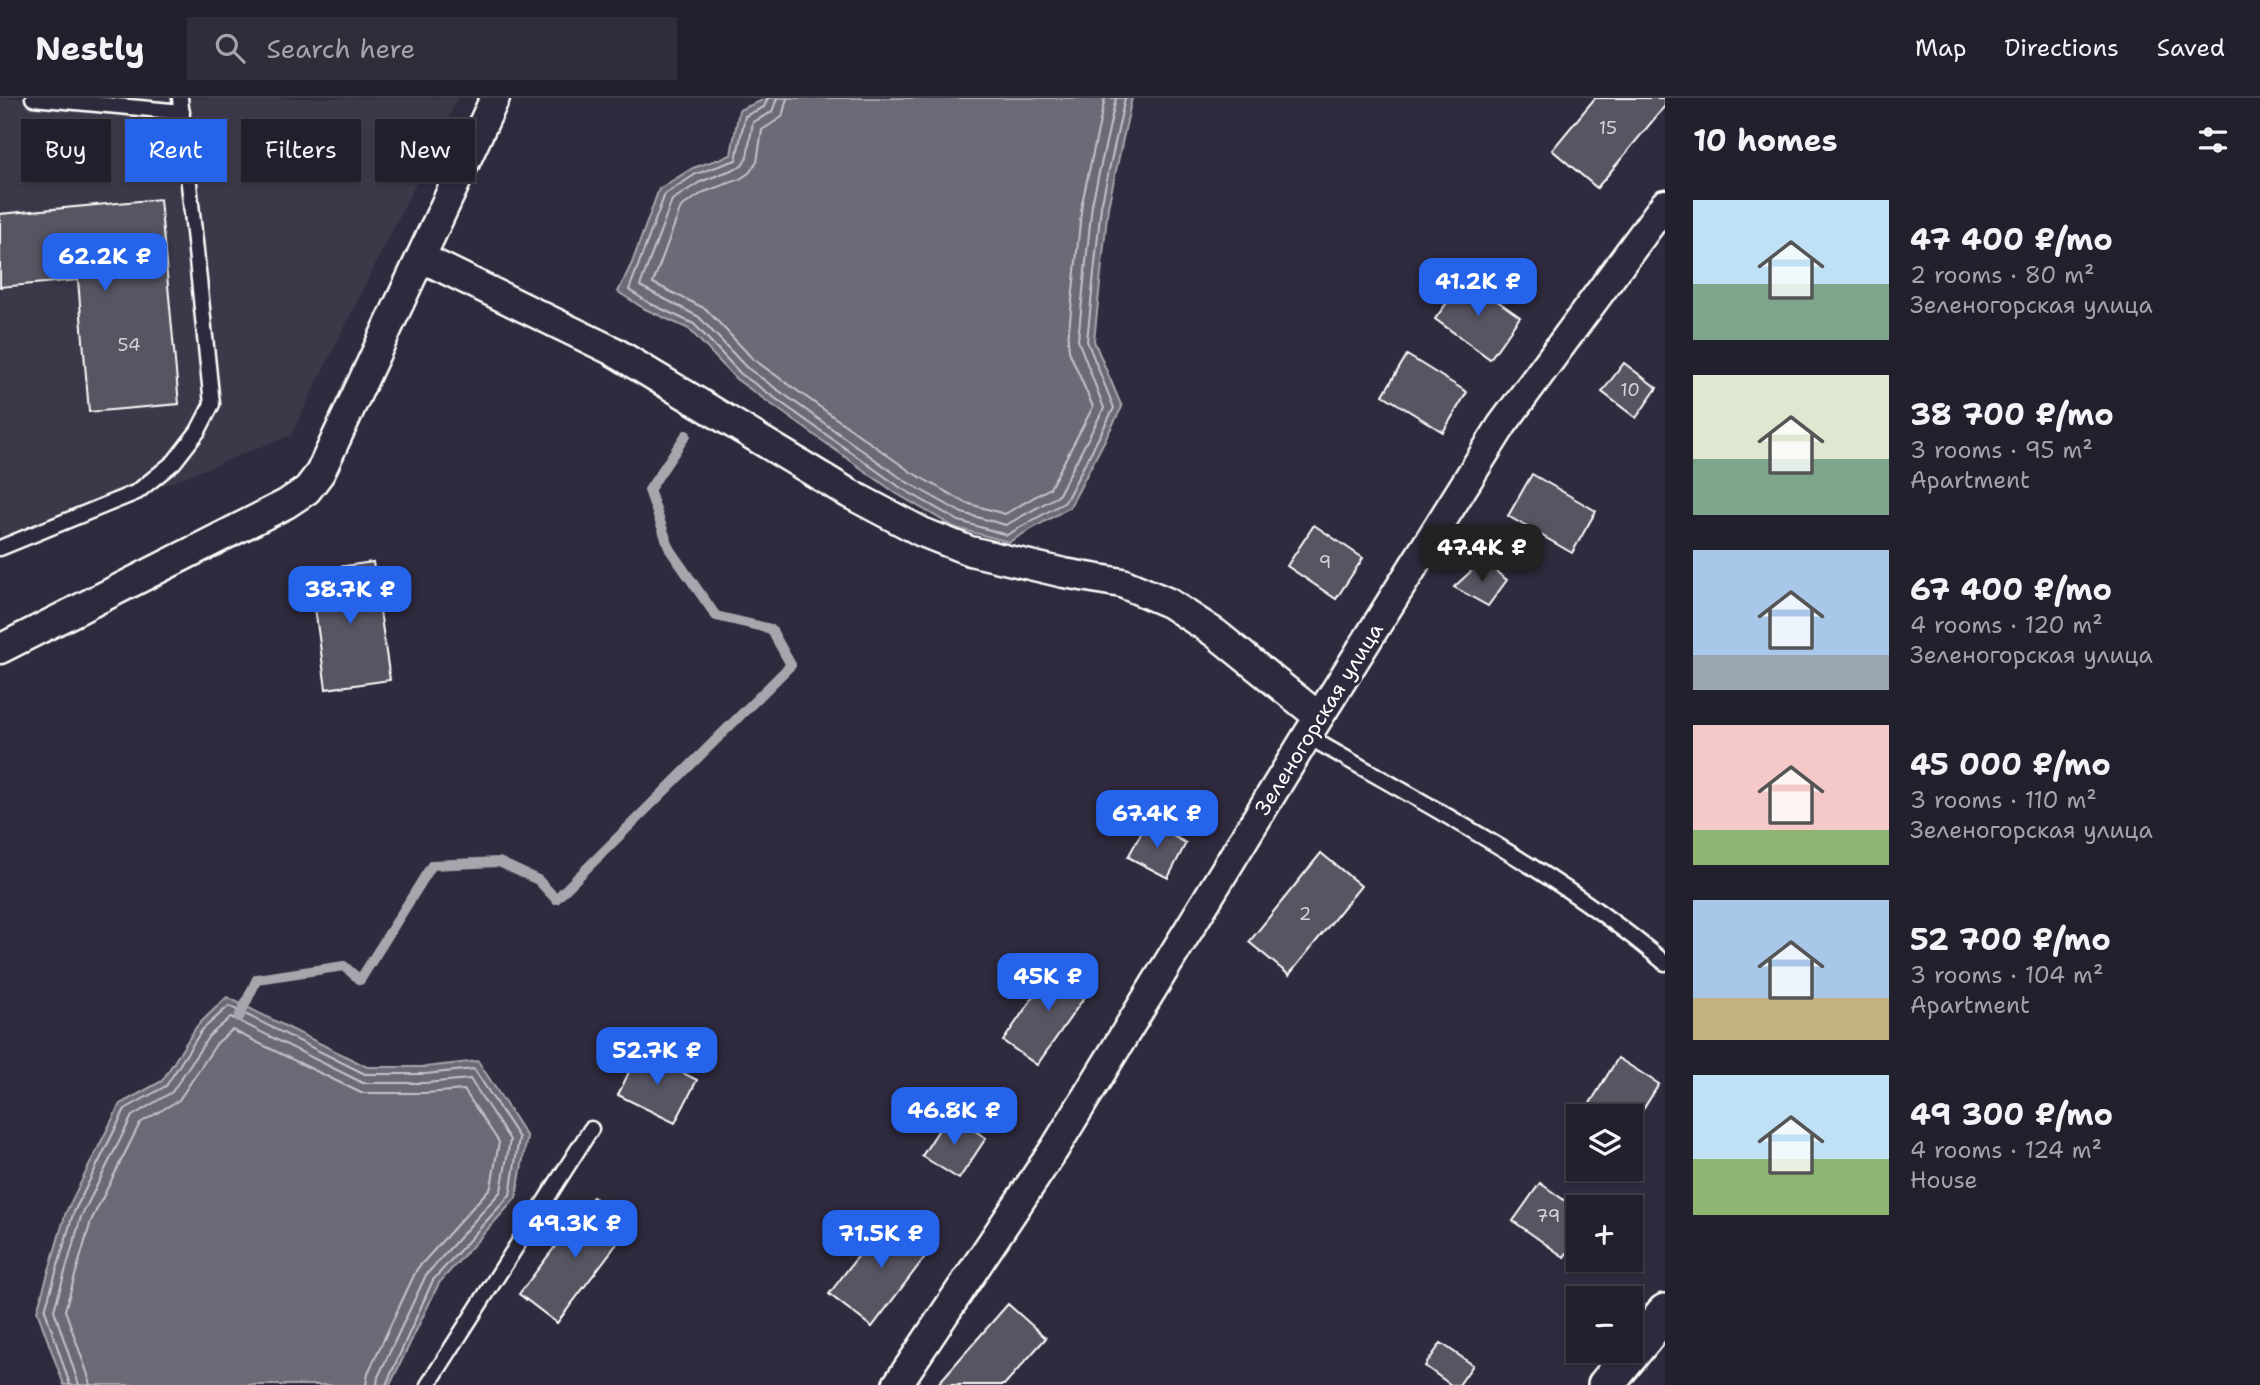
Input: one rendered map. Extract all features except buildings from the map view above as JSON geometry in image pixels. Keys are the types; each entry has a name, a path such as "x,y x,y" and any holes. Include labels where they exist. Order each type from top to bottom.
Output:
{"street":[{"path":"0,649 286,504 307,490 320,473 495,98"},
{"name":"Зеленогорская улица","path":"897,1385 1055,1148 1502,425 1665,204"},
{"path":"422,258 613,351 850,494 922,532 970,551 1064,573 1122,583 1169,603 1215,633 1313,727"},
{"path":"1606,1385 1665,1312"}],"lane":[{"path":"0,548 137,492 174,461 198,431 212,404 181,105 33,98"},
{"path":"1313,727 1632,935 1665,963"},
{"path":"428,1385 592,1129"}],"shaded area":[{"path":"0,98 458,98 448,119 375,119 375,182 416,182 291,435 0,550"}],"water":[{"path":"768,98 1132,98 1108,207 1094,341 1122,407 1070,507 1009,542 956,528 897,494 736,379 689,329 645,309 618,292 632,263 659,189 693,168 731,155 739,110"},
{"path":"227,997 367,1067 425,1067 478,1061 527,1137 516,1198 439,1283 390,1385 64,1385 37,1311 66,1212 120,1104 162,1081 197,1026"}],"waterway":[{"path":"239,1017 257,979 344,966 360,980 432,865 499,862 538,880 556,899 791,665 771,629 716,616 670,550 649,490 686,435"}]}
